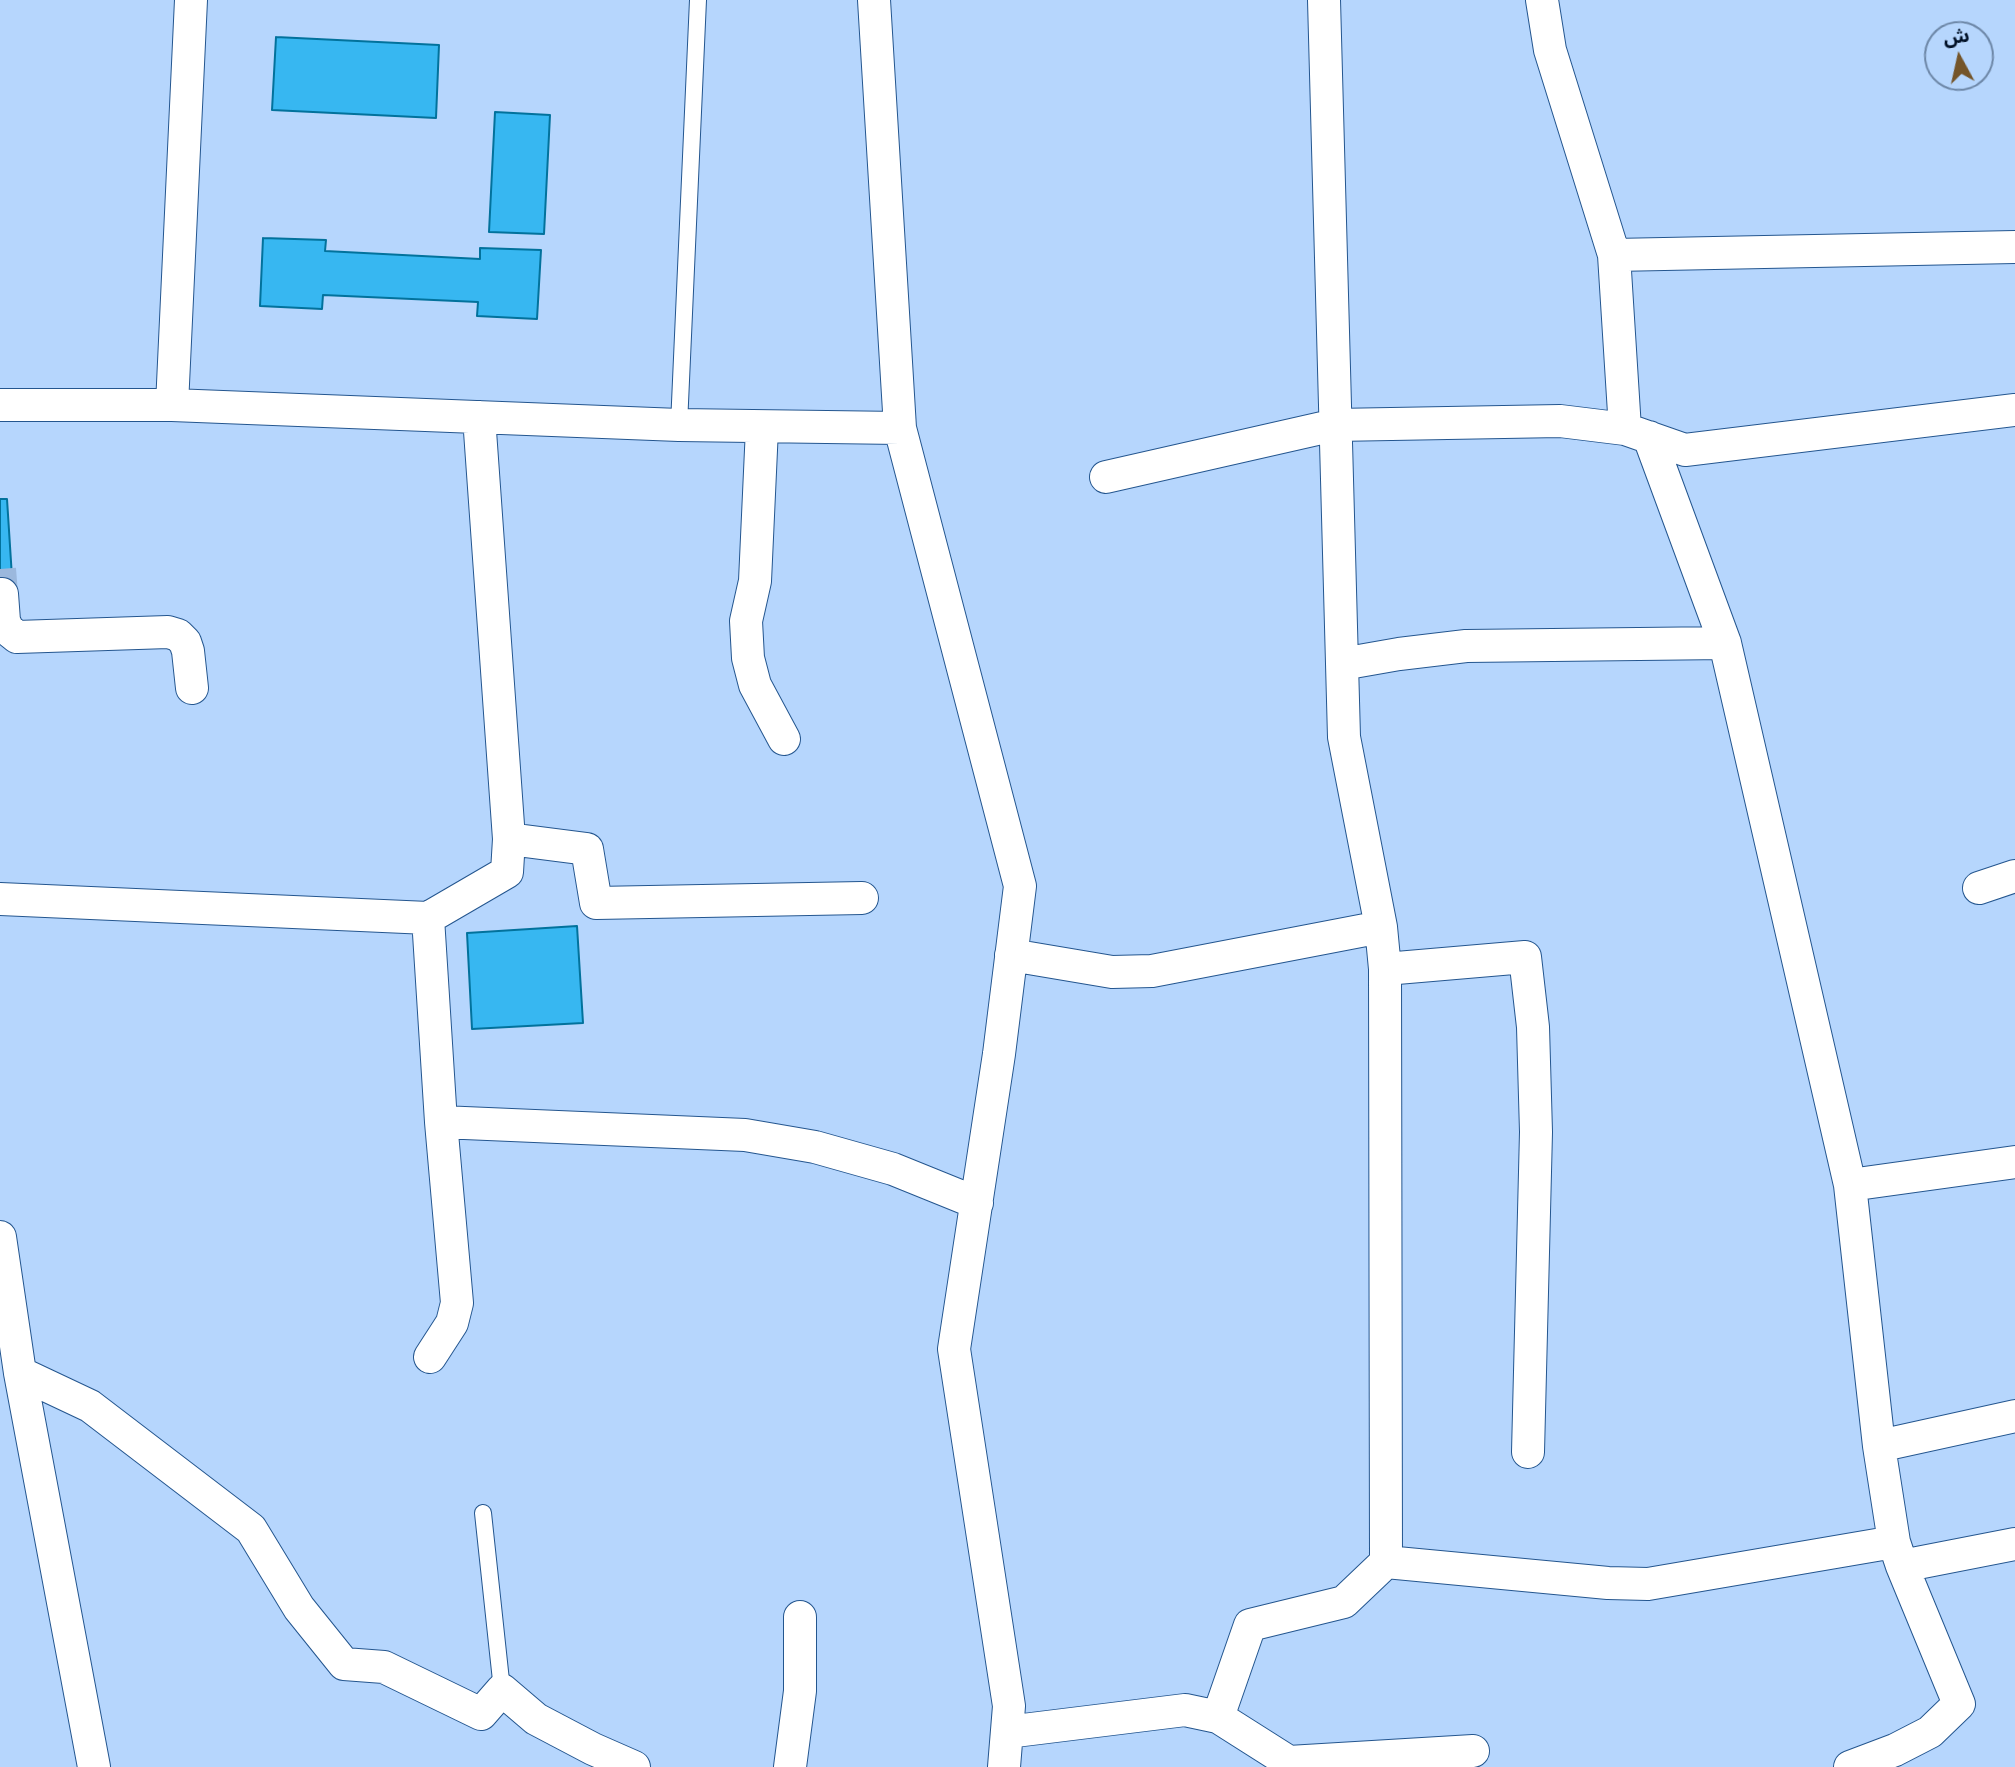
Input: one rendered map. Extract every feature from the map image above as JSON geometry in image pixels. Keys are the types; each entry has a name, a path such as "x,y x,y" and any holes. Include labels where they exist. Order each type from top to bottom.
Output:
{"street":[{"path":"172,405 191,0"},
{"path":"874,0 900,428 1020,886 999,1054 954,1349 1009,1706 1004,1767"},
{"path":"1217,1717 1250,1625 1344,1602 1386,1562 1385,969 1381,927 1344,737 1324,0"},
{"path":"1542,0 1550,50 1615,255 1637,433 1725,643 1850,1185 1880,1446 1898,1554 1959,1703 1930,1732 1895,1750 1850,1767"},
{"path":"1615,255 2015,247"},
{"path":"0,405 172,405 762,428 900,428"},
{"path":"1106,477 1335,425 1560,421 1637,433 1685,450 2015,410"},
{"path":"0,899 428,918 507,872 509,839 480,417"},
{"path":"762,428 755,581 746,621 748,658 755,685 784,739"},
{"path":"2,594 4,621 8,630 17,637 168,632 178,635 185,642 188,651 192,688"},
{"path":"1342,664 1466,646 1725,643"},
{"path":"509,839 587,849 596,902 862,898"},
{"path":"1979,888 2015,876"},
{"path":"428,918 441,1122 457,1303 452,1323 430,1357"},
{"path":"1011,955 1112,972 1152,971 1381,927"},
{"path":"1385,969 1525,957 1533,1027 1536,1132 1528,1452"},
{"path":"441,1122 745,1135 815,1147 893,1169 976,1203"},
{"path":"1850,1185 2015,1162"},
{"path":"0,1237 20,1373 94,1767"},
{"path":"20,1373 90,1406 251,1529 299,1608 344,1664 384,1667 481,1714 502,1690 536,1718 593,1749 634,1767"},
{"path":"1880,1446 2015,1416"},
{"path":"1386,1562 1608,1583 1648,1584 1898,1554 2015,1544"},
{"path":"790,1767 800,1690 800,1617"},
{"path":"1007,1732 1185,1710 1217,1717 1289,1762 1473,1751"}],"lane":[{"path":"679,425 698,0"},
{"path":"483,1513 502,1690"}],"building":[{"path":"276,37 439,45 436,118 272,110"},
{"path":"495,112 550,115 544,234 489,232"},
{"path":"263,238 326,240 325,251 480,259 480,248 541,250 537,319 477,316 478,302 323,295 322,309 260,306"},
{"path":"0,499 7,499 13,593 0,594"},
{"path":"577,926 583,1023 472,1029 467,933"}],"tunnel":[{"path":"0,569 2,594"}]}
